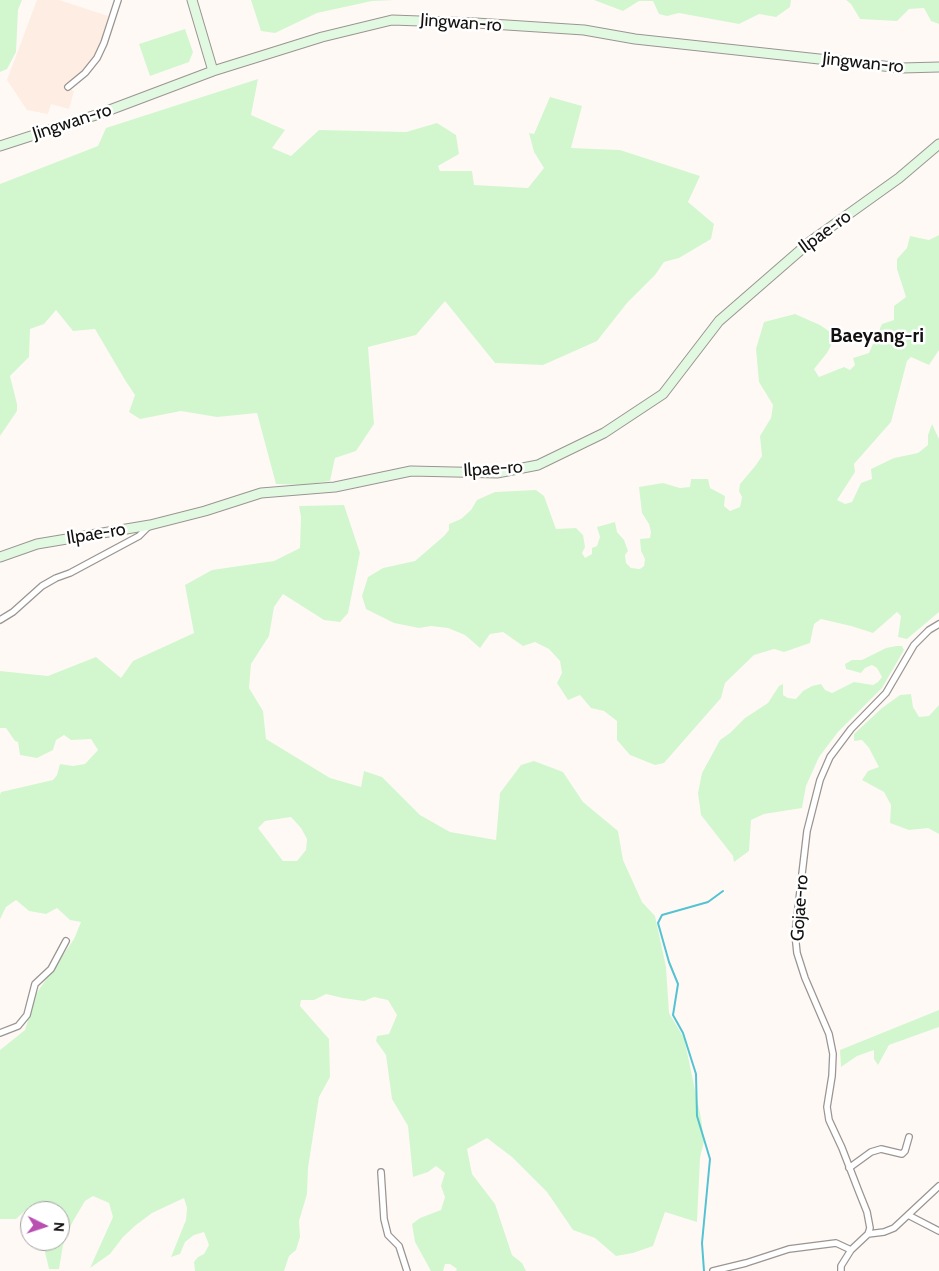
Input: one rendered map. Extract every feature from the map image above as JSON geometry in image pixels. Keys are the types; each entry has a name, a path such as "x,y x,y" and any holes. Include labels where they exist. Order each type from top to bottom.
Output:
{"street":[{"path":"68,87 97,58 118,0"},
{"path":"192,0 213,71"},
{"name":"Jingwan-ro","path":"0,146 99,114 213,71 322,37 392,20 467,22 584,30 635,39 902,68 939,67"},
{"name":"Ilpae-ro","path":"0,557 37,544 150,526 261,493 336,487 411,472 497,473 538,465 604,433 663,394 719,321 811,241 899,178 939,144"},
{"path":"0,620 14,612 42,586 139,536 150,526"},
{"name":"Gojae-ro","path":"868,1234 870,1228 866,1212 842,1148 829,1120 827,1107 833,1054 829,1034 805,978 797,952 795,934 807,831 820,780 830,757 851,729 886,692 914,645 929,630 939,624"},
{"path":"0,1033 18,1026 27,1014 35,984 51,969 66,941"},
{"path":"849,1168 871,1152 882,1149 902,1154 910,1137"},
{"path":"381,1172 384,1218 388,1235 399,1246 407,1271"},
{"path":"841,1271 841,1266 851,1250 868,1234 888,1231 939,1186"},
{"path":"908,1214 939,1231"},
{"path":"713,1271 789,1249 836,1242 851,1250"}],"shaded area":[{"path":"37,0 59,0 108,16 101,41 94,56 83,71 63,87 74,91 69,109 51,104 48,114 27,110 7,80"}],"green space":[{"path":"0,0 22,0 18,10 16,52 7,69 0,72"},
{"path":"251,0 396,0 372,1 317,13 275,33 261,31"},
{"path":"594,0 791,0 790,7 776,17 759,14 739,24 679,13 667,16 659,14 653,1 639,1 623,11"},
{"path":"846,0 939,0 939,24 931,21 924,8 909,9 897,21 860,19 851,4"},
{"path":"185,29 193,52 189,62 150,76 139,44"},
{"path":"258,79 251,115 285,130 272,148 291,156 319,130 406,132 437,123 456,135 459,154 438,166 440,171 472,171 474,185 528,188 544,168 534,152 529,133 534,134 550,97 582,106 571,148 620,150 700,176 688,202 714,224 711,239 679,258 664,262 655,275 627,303 597,341 543,365 495,363 445,301 416,335 368,347 374,424 356,451 335,458 330,481 304,485 276,484 257,413 217,417 181,411 140,419 129,412 135,395 95,329 73,331 56,310 44,324 30,329 29,357 10,376 17,411 0,436 0,184 98,146 106,128"},
{"path":"939,235 939,350 929,365 911,357 907,361 891,422 854,464 855,472 837,500 845,504 852,502 861,483 872,479 871,469 894,458 918,453 928,445 928,435 932,424 939,439 939,612 907,639 898,637 901,616 897,612 873,633 821,619 814,624 810,643 784,652 774,649 754,655 725,683 721,698 664,763 655,765 630,755 617,740 617,721 604,711 591,708 580,695 568,700 557,683 562,673 560,661 549,649 535,642 523,646 503,632 490,634 480,648 465,635 448,628 431,626 419,628 394,623 366,609 362,596 368,577 383,568 415,561 444,536 449,530 449,524 461,519 471,510 477,500 495,492 536,490 544,496 556,529 576,528 583,535 585,547 582,553 585,558 592,554 592,548 597,546 600,537 597,527 615,522 617,532 624,540 628,551 625,555 626,563 631,568 640,569 644,566 645,559 641,551 640,539 650,538 651,532 649,524 642,513 639,487 663,483 680,488 690,487 691,479 708,479 710,488 725,496 724,506 730,511 740,507 742,497 739,491 740,484 762,456 760,436 771,418 773,405 759,382 756,349 764,322 795,314 820,325 836,336 827,353 814,369 819,377 844,367 850,370 855,365 853,358 869,353 882,324 894,320 894,306 906,297 897,269 897,259 907,248 910,236 929,240"},
{"path":"344,505 360,553 348,613 340,622 324,620 283,594 274,607 269,636 251,664 249,688 263,711 266,739 330,778 361,787 364,771 382,777 420,815 450,832 496,840 500,793 521,765 534,761 563,772 583,802 618,831 623,860 642,902 655,916 666,967 669,1013 684,1038 704,1141 700,1158 697,1222 665,1212 653,1246 633,1253 616,1256 595,1238 573,1230 547,1192 512,1157 487,1138 467,1149 472,1174 495,1204 512,1255 522,1263 526,1271 456,1271 457,1269 450,1264 445,1264 443,1271 431,1271 415,1242 412,1224 420,1218 441,1210 445,1197 441,1186 445,1173 436,1166 428,1172 413,1177 408,1126 392,1099 386,1055 376,1041 377,1036 389,1034 397,1015 388,1000 374,997 364,1001 326,994 314,1000 301,1000 300,1006 329,1039 330,1077 319,1097 308,1168 307,1194 299,1221 300,1237 296,1250 289,1256 284,1271 195,1271 194,1262 204,1254 209,1245 204,1232 194,1235 185,1242 180,1254 171,1257 186,1220 187,1208 184,1198 152,1213 123,1237 110,1254 90,1268 113,1217 109,1203 93,1196 85,1201 70,1228 70,1201 20,1201 20,1215 16,1219 0,1219 0,1050 25,1030 36,994 74,939 81,922 70,920 57,908 46,914 29,911 16,900 6,907 0,919 0,795 1,792 53,780 57,775 60,764 73,766 85,764 98,750 91,739 71,740 64,735 56,740 53,750 37,758 20,755 18,742 15,741 6,728 0,728 0,671 48,676 96,657 121,678 133,661 194,633 185,585 212,570 274,561 300,548 301,517 299,506","holes":["291,817 301,828 307,839 306,850 297,861 283,861 258,828 265,821"]},
{"path":"902,646 904,650 882,688 838,732 819,757 806,786 802,808 764,814 751,820 749,851 734,862 733,856 701,815 698,793 702,773 720,740 745,718 768,703 779,686 783,684 783,695 796,699 803,691 821,684 825,690 832,693 854,682 873,685 882,677 877,668 872,665 865,668 861,673 846,669 845,664 852,660 862,660 886,648"},
{"path":"911,694 913,707 919,717 929,716 939,705 939,834 928,828 909,830 890,823 891,805 884,792 862,780 868,771 879,767 869,748 862,740 854,741 854,734 882,708 900,695"},
{"path":"939,1010 939,1027 889,1045 878,1065 874,1059 874,1050 857,1056 841,1067 840,1050"},
{"path":"62,1251 59,1269 49,1269 45,1252"}],"waterway":[{"path":"704,1271 702,1243 710,1159 697,1116 696,1074 683,1033 673,1015 678,984 669,962 658,923 662,915 708,902 723,891"}],"district":[{"name":"Baeyang-ri","path":"877,336"}]}
